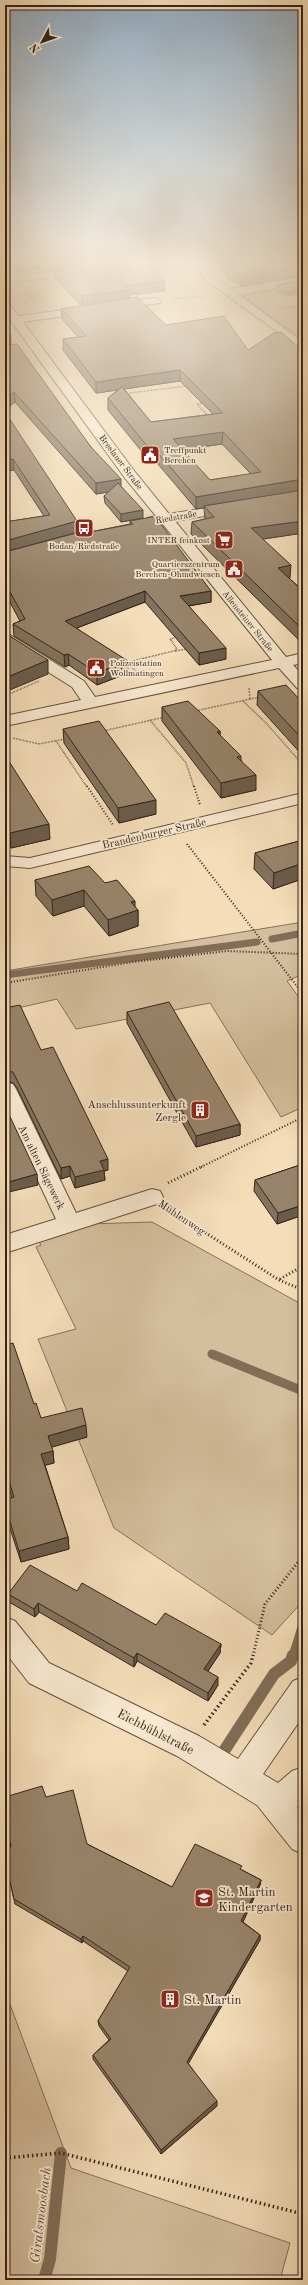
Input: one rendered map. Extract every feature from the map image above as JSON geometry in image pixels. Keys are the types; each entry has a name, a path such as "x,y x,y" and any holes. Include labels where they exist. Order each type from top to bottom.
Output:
{"street":[{"name":"Breslauer Straße","path":"51,370 165,519"},
{"name":"Riedstraße","path":"141,523 252,504"},
{"name":"Allensteiner Straße","path":"165,519 282,662 303,685"},
{"path":"5,638 78,684 91,703"},
{"path":"5,721 303,658"},
{"name":"Brandenburger Straße","path":"5,861 30,863 303,798"},
{"name":"Am alten Sägewerk","path":"5,1089 70,1224"},
{"name":"Mühlenweg","path":"5,1244 152,1198"},
{"name":"Eichbühlstraße","path":"5,1630 39,1673 188,1746 268,1794 303,1838"},
{"path":"242,1779 303,1691"},
{"path":"276,1805 303,1782"}],"path":[{"path":"126,402 130,393 194,386"},
{"path":"212,402 197,404 207,416 214,418"},
{"path":"174,651 177,649 170,639 175,638"},
{"path":"151,690 128,662 194,647"},
{"path":"5,696 60,672"},
{"path":"189,712 266,696"},
{"path":"243,700 267,724 303,765"},
{"path":"99,732 166,717"},
{"path":"150,720 186,763 196,788 205,821"},
{"path":"12,738 39,744 70,738"},
{"path":"56,741 124,840"},
{"path":"174,829 273,953 303,994"},
{"path":"5,983 148,960 227,952 303,954"},
{"path":"152,1198 170,1181 303,1117"},
{"name":"Mühlenweg","path":"152,1198 279,1280 303,1290"},
{"path":"279,1280 303,1266"},
{"path":"188,1746 251,1663 265,1604 303,1556"},
{"path":"5,2158 61,2153 303,2214"}],"shaded area":[{"path":"303,922 303,974 287,981 303,1003 303,1107 281,1117 210,1003 76,1029 57,999 5,1011 5,971"},
{"path":"152,1222 303,1305 303,1601 272,1635 114,1528 38,1339 76,1329 36,1247 41,1245 38,1240 87,1224"},
{"path":"5,1991 71,2168 290,2243 280,2280 5,2280"}],"building":[{"path":"5,370 35,370 91,447 121,479 96,483 14,392 5,399"},
{"path":"87,370 303,370 303,479 196,497 152,446 147,446 108,398 122,387 151,422 223,413 180,370 96,382","holes":["223,432 261,472 210,480 173,439"]},
{"path":"5,412 77,521 5,541 5,522 50,515 13,459 5,460"},
{"path":"118,483 143,510 121,514 104,496"},
{"path":"303,490 303,521 251,528 291,565 278,568 303,591 303,630 192,522 214,517 204,506"},
{"path":"152,517 157,519 211,591 180,596 226,648 199,653 145,591 65,621 128,661 97,673 68,654 64,655 13,624 25,619 5,583 5,552 84,531 85,533 133,524 130,521"},
{"path":"5,633 48,660 5,678"},
{"path":"286,685 303,703 303,740 258,691"},
{"path":"188,701 220,731 217,732 241,756 237,757 256,775 221,783 162,707"},
{"path":"99,721 156,800 118,808 63,729"},
{"path":"5,755 49,824 10,833 5,824"},
{"path":"303,840 303,863 274,873 255,853"},
{"path":"89,866 105,883 117,880 135,901 131,902 138,910 108,920 84,890 52,900 35,880"},
{"path":"169,1002 240,1124 196,1136 127,1012"},
{"path":"20,1005 41,1050 53,1047 108,1159 100,1161 104,1170 75,1177 70,1166 61,1168 13,1072 5,1071 5,1051 7,1051 5,1047 5,1008"},
{"path":"5,1106 37,1174 5,1183"},
{"path":"303,1164 303,1205 278,1213 255,1180"},
{"path":"13,1343 34,1404 36,1403 41,1418 82,1408 86,1425 48,1436 53,1451 41,1454 68,1537 19,1551 5,1505 5,1500 14,1497 5,1468 5,1345"},
{"path":"30,1565 77,1591 82,1583 156,1625 165,1613 221,1644 204,1669 218,1677 208,1693 137,1653 134,1658 38,1603 34,1609 8,1594"},
{"name":"St. Martin","path":"42,1786 46,1797 73,1790 87,1844 172,1887 195,1844 242,1866 240,1869 261,1880 241,1921 260,1935 187,2062 217,2101 161,2150 93,2055 111,2039 98,2021 130,1967 83,1936 81,1939 14,1899 5,1859 5,1855 11,1846 5,1820 5,1797"}],"waterway":[{"path":"272,939 303,933"},
{"path":"5,975 257,942"},
{"path":"212,1354 303,1391"},
{"name":"Giratsmoosbach","path":"293,1656 303,1624"},
{"name":"Giratsmoosbach","path":"224,1751 274,1674 291,1661 293,1655"},
{"name":"Giratsmoosbach","path":"44,2280 50,2259 61,2153"}],"place":[{"name":"Treffpunkt Berchen","path":"150,455"},
{"name":"Bodan/Riedstraße","path":"84,528"},
{"name":"INTER feinkost","path":"224,540"},
{"name":"Quartierszentrum Berchen-Öhmdwiesen","path":"234,569"},
{"name":"Polizeistation Wollmatingen","path":"96,668"},
{"name":"Anschlussunterkunft Zergle","path":"200,1110"},
{"name":"St. Martin Kindergarten","path":"204,1898"},
{"name":"St. Martin","path":"170,1999"}]}
